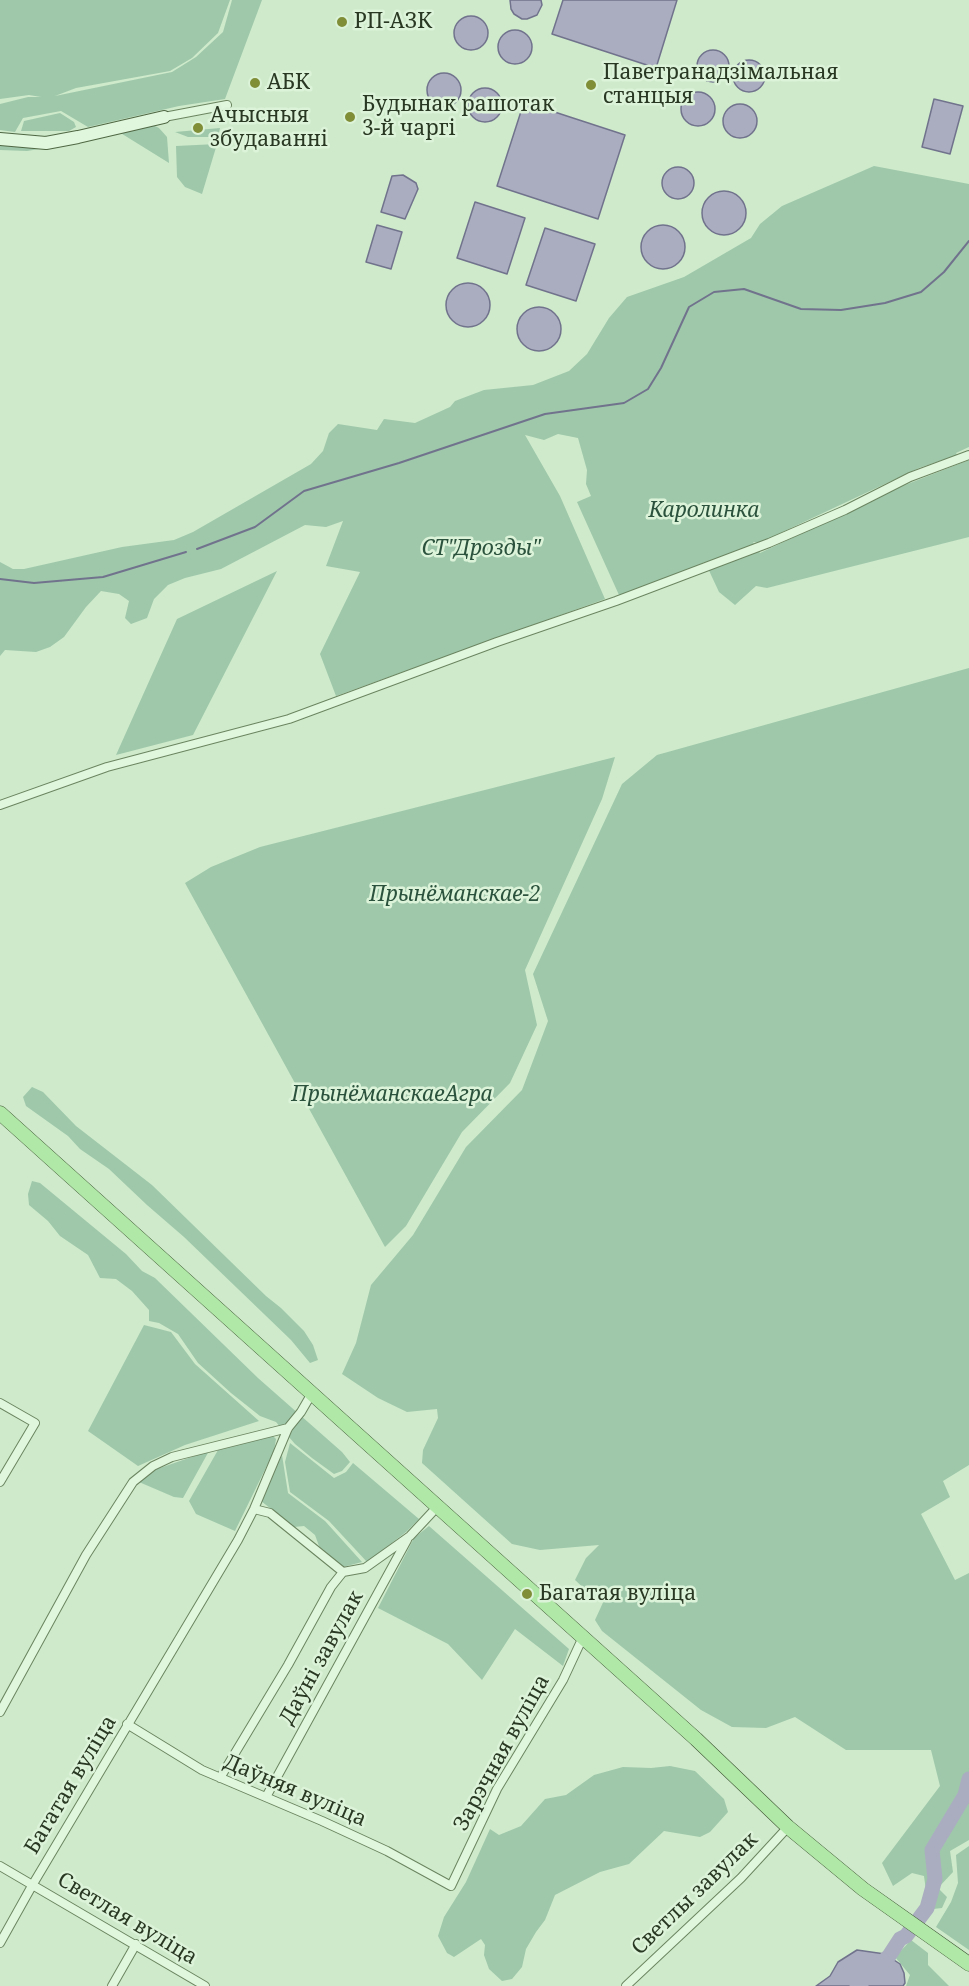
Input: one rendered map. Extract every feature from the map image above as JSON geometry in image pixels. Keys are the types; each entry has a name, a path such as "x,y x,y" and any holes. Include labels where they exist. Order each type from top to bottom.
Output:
{"main road":[{"path":"0,1113 696,1739 781,1834 844,1874 969,1964"}],"street":[{"path":"0,139 46,143 227,105"},
{"path":"0,805 107,767 289,719 497,642 616,601 769,543 845,510 910,477 969,455"},
{"name":"Багатая вуліца","path":"0,1943 238,1540 254,1509 288,1428 312,1393"},
{"path":"0,1403 35,1423 0,1482"},
{"path":"0,1712 86,1555 133,1482 153,1466 172,1457 288,1428"},
{"path":"220,1778 288,1665 331,1587 343,1572 365,1568 410,1536 438,1506"},
{"path":"254,1509 270,1513 343,1572"},
{"name":"Даўні завулак","path":"266,1797 410,1536"},
{"name":"Зарэчная вуліца","path":"451,1886 497,1789 563,1680 583,1637"},
{"name":"Даўняя вуліца","path":"128,1724 202,1770 387,1851 451,1886"},
{"name":"Светлы завулак","path":"626,1986 741,1878 781,1834"},
{"name":"Светлая вуліца","path":"0,1866 205,1986"},
{"path":"112,1986 136,1944"}],"green space":[{"path":"0,0 230,0 218,33 192,58 170,71 76,88 55,96 172,72 196,57 223,32 232,0 262,0 225,99 179,106 88,127 61,111 23,118 15,132 0,130 0,104 28,97 41,97 29,95 0,99"},
{"path":"60,113 74,122 76,127 69,131 21,131 24,121"},
{"path":"151,124 159,128 167,137 169,163 119,132"},
{"path":"220,128 218,137 188,137 175,132"},
{"path":"0,144 63,145 27,151 0,150"},
{"path":"217,144 202,194 185,187 177,177 176,146"},
{"path":"874,166 969,184 969,447 956,453 957,455 919,468 759,543 753,542 760,553 905,485 969,460 969,537 767,588 756,586 735,605 719,592 705,562 619,595 577,502 591,496 586,484 587,470 578,438 558,434 544,440 525,435 560,496 605,599 336,696 320,654 360,572 326,566 343,521 326,527 305,525 221,569 168,585 154,599 147,618 131,624 125,618 129,601 119,594 101,591 64,637 50,647 36,652 5,650 0,656 0,562 13,569 24,569 122,547 174,540 193,532 311,464 323,451 329,433 338,424 377,430 384,419 415,423 450,407 455,401 484,390 533,385 569,371 587,354 609,318 627,297 684,277 751,238 760,224 782,206"},
{"path":"277,571 193,735 116,755 177,619"},
{"path":"969,668 969,1465 943,1481 950,1497 921,1514 955,1580 969,1573 969,1840 950,1851 953,1872 938,1888 947,1897 942,1908 933,1909 927,1899 924,1876 912,1873 893,1886 882,1863 940,1786 931,1750 846,1750 795,1717 766,1728 732,1727 701,1710 602,1631 595,1620 606,1596 589,1593 575,1580 586,1558 599,1545 540,1550 512,1544 422,1463 423,1450 438,1418 437,1409 407,1412 378,1398 342,1374 356,1343 371,1285 413,1235 466,1147 522,1090 548,1021 533,974 622,784 657,755"},
{"name":"Прынёманскае-2","path":"615,757 602,799 525,970 537,1025 510,1083 462,1132 406,1226 385,1247 185,883 211,867 260,847"},
{"path":"32,1087 43,1092 76,1126 152,1185 281,1308 304,1331 313,1345 318,1360 310,1363 291,1340 109,1169 26,1106 23,1097"},
{"path":"32,1181 40,1183 126,1254 142,1271 155,1278 258,1378 342,1452 350,1462 342,1471 334,1474 295,1444 276,1422 260,1416 231,1393 198,1363 178,1334 159,1323 149,1321 149,1310 132,1291 116,1279 100,1278 88,1255 60,1236 48,1221 29,1205 28,1194"},
{"path":"144,1325 171,1332 195,1364 259,1421 185,1445 138,1466 88,1431"},
{"path":"272,1435 276,1439 274,1451 235,1531 196,1514 189,1501 218,1450"},
{"path":"290,1443 334,1478 346,1472 353,1463 419,1519 367,1562 329,1521 290,1492 285,1462"},
{"path":"209,1451 183,1498 174,1497 139,1482 157,1469"},
{"path":"282,1455 288,1493 325,1521 362,1562 343,1567 319,1546 315,1535 304,1526 294,1527 261,1501"},
{"path":"429,1526 569,1649 563,1666 515,1629 482,1680 448,1644 378,1608 414,1538"},
{"path":"670,1766 695,1771 724,1799 728,1812 710,1832 700,1837 664,1831 629,1864 600,1872 555,1895 545,1920 526,1949 522,1967 512,1979 502,1981 489,1969 484,1955 485,1945 481,1939 454,1957 447,1953 438,1936 444,1917 466,1882 490,1829 499,1835 521,1826 545,1799 566,1795 594,1775 623,1767"},
{"path":"969,1846 969,1950 936,1927 951,1902 958,1883 956,1855"},
{"path":"911,1940 928,1953 928,1965 949,1986 906,1986 910,1975 895,1957"}],"water":[{"path":"510,0 541,0 542,5 537,15 522,19 514,14"},
{"path":"563,0 677,0 656,68 552,34"},
{"path":"471,16 483,21 488,33 483,45 471,50 459,45 454,33 459,21"},
{"path":"515,30 527,35 532,47 527,59 515,64 503,59 498,47 503,35"},
{"path":"713,50 724,55 729,66 724,77 713,82 702,77 697,66 702,55"},
{"path":"749,60 760,65 765,76 760,87 749,92 738,87 733,76 738,65"},
{"path":"444,73 456,78 461,90 456,102 444,107 432,102 427,90 432,78"},
{"path":"485,88 497,93 502,105 497,117 485,122 473,117 468,105 473,93"},
{"path":"698,92 710,97 715,109 710,121 698,126 686,121 681,109 686,97"},
{"path":"934,99 963,106 950,154 922,147"},
{"path":"524,102 625,135 598,219 497,186"},
{"path":"740,104 752,109 757,121 752,133 740,138 728,133 723,121 728,109"},
{"path":"678,167 689,172 694,183 689,194 678,199 667,194 662,183 667,172"},
{"path":"403,175 416,183 418,189 405,219 381,212 392,176"},
{"path":"724,191 733,192 740,197 745,204 745,222 740,229 733,234 724,235 715,234 708,229 703,222 702,213 703,204 708,197 715,192"},
{"path":"475,202 525,218 507,274 457,258"},
{"path":"377,225 402,232 391,269 366,262"},
{"path":"663,225 672,226 679,231 684,238 684,256 679,263 672,268 663,269 654,268 647,263 642,256 641,247 642,238 647,231 654,226"},
{"path":"545,228 595,244 576,301 526,285"},
{"path":"468,283 477,284 484,289 489,296 489,314 484,321 477,326 468,327 459,326 452,321 447,314 446,305 447,296 452,289 459,284"},
{"path":"539,307 548,308 555,313 560,320 560,338 555,345 548,350 539,351 530,350 523,345 518,338 517,329 518,320 523,313 530,308"},
{"path":"857,1950 885,1954 900,1964 904,1973 903,1986 816,1986 830,1976 838,1962"}],"waterway":[{"path":"197,549 255,527 304,491 399,463 545,414 624,403 648,389 661,368 689,307 714,292 744,289 801,309 841,310 885,303 921,292 944,272 969,241"},
{"path":"0,579 34,583 103,577 186,552"},
{"path":"857,1986 889,1956 900,1939 906,1936 927,1908 935,1879 932,1850 965,1795 969,1779"}],"place":[{"name":"РП-АЗК","path":"342,22"},
{"name":"АБК","path":"255,83"},
{"name":"Паветранадзімальная станцыя","path":"591,85"},
{"name":"Будынак рашотак 3-й чаргі","path":"350,117"},
{"name":"Ачысныя збудаванні","path":"198,128"},
{"name":"Багатая вуліца","path":"527,1594"}],"park label":[{"name":"Каролинка","path":"704,511"},
{"name":"СТ\"Дрозды\"","path":"481,549"},
{"name":"ПрынёманскаеАгра","path":"392,1095"}]}
